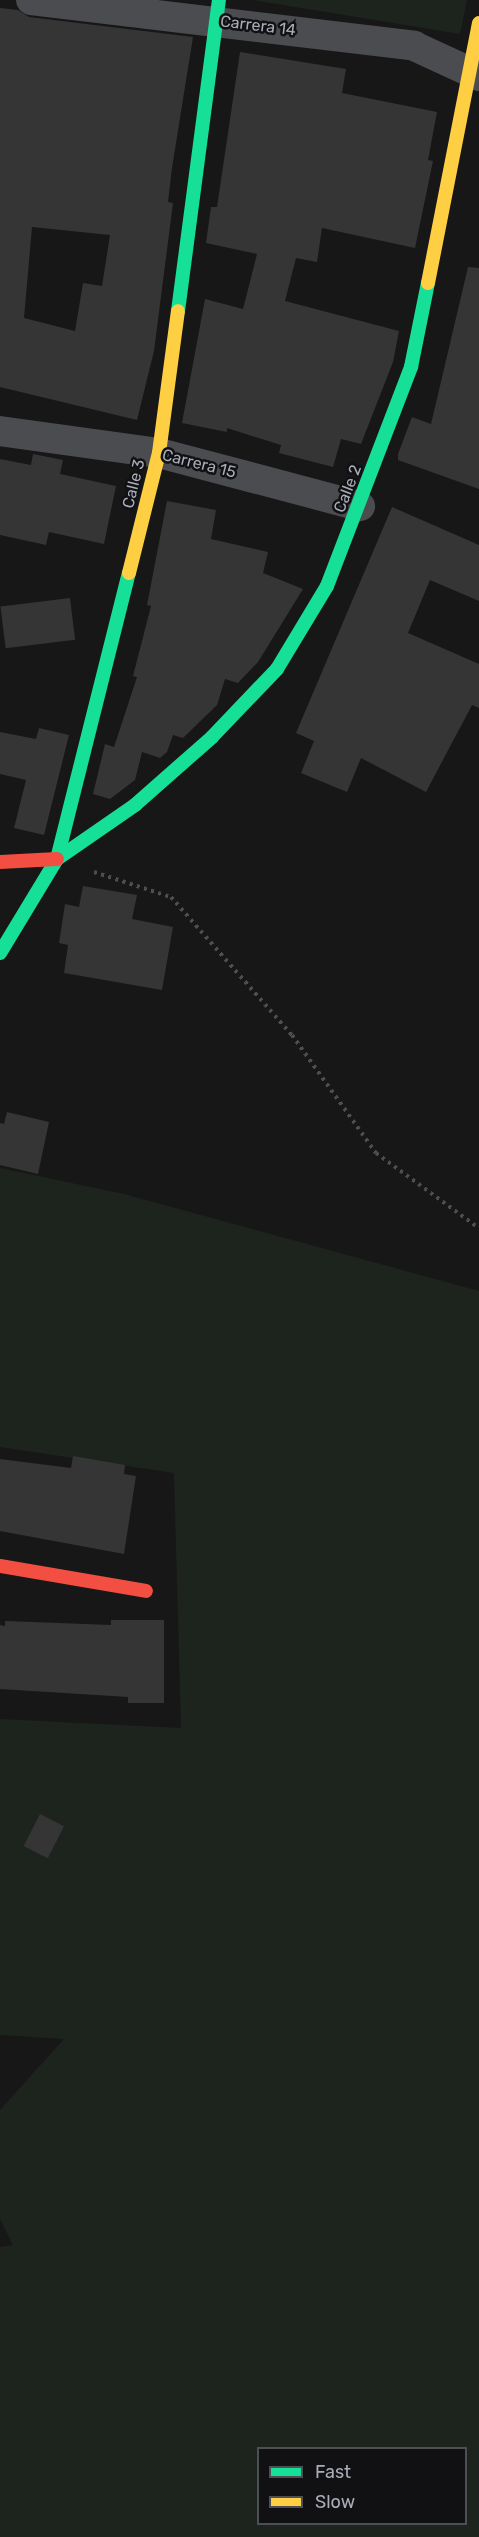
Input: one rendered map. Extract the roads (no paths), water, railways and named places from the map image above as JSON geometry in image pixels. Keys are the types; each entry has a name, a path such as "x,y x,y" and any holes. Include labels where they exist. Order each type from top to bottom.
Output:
{"street":[{"name":"Carrera 14","path":"31,0 217,10 414,46 474,75"},
{"name":"Calle 3","path":"0,953 57,860 159,453 217,10"},
{"name":"Calle 2","path":"57,860 135,805 212,737 278,669 327,586 360,506 411,368 474,75 479,23"},
{"name":"Carrera 15","path":"0,431 159,453 360,506"},
{"path":"0,862 57,860"},
{"path":"0,1566 146,1591"}]}
